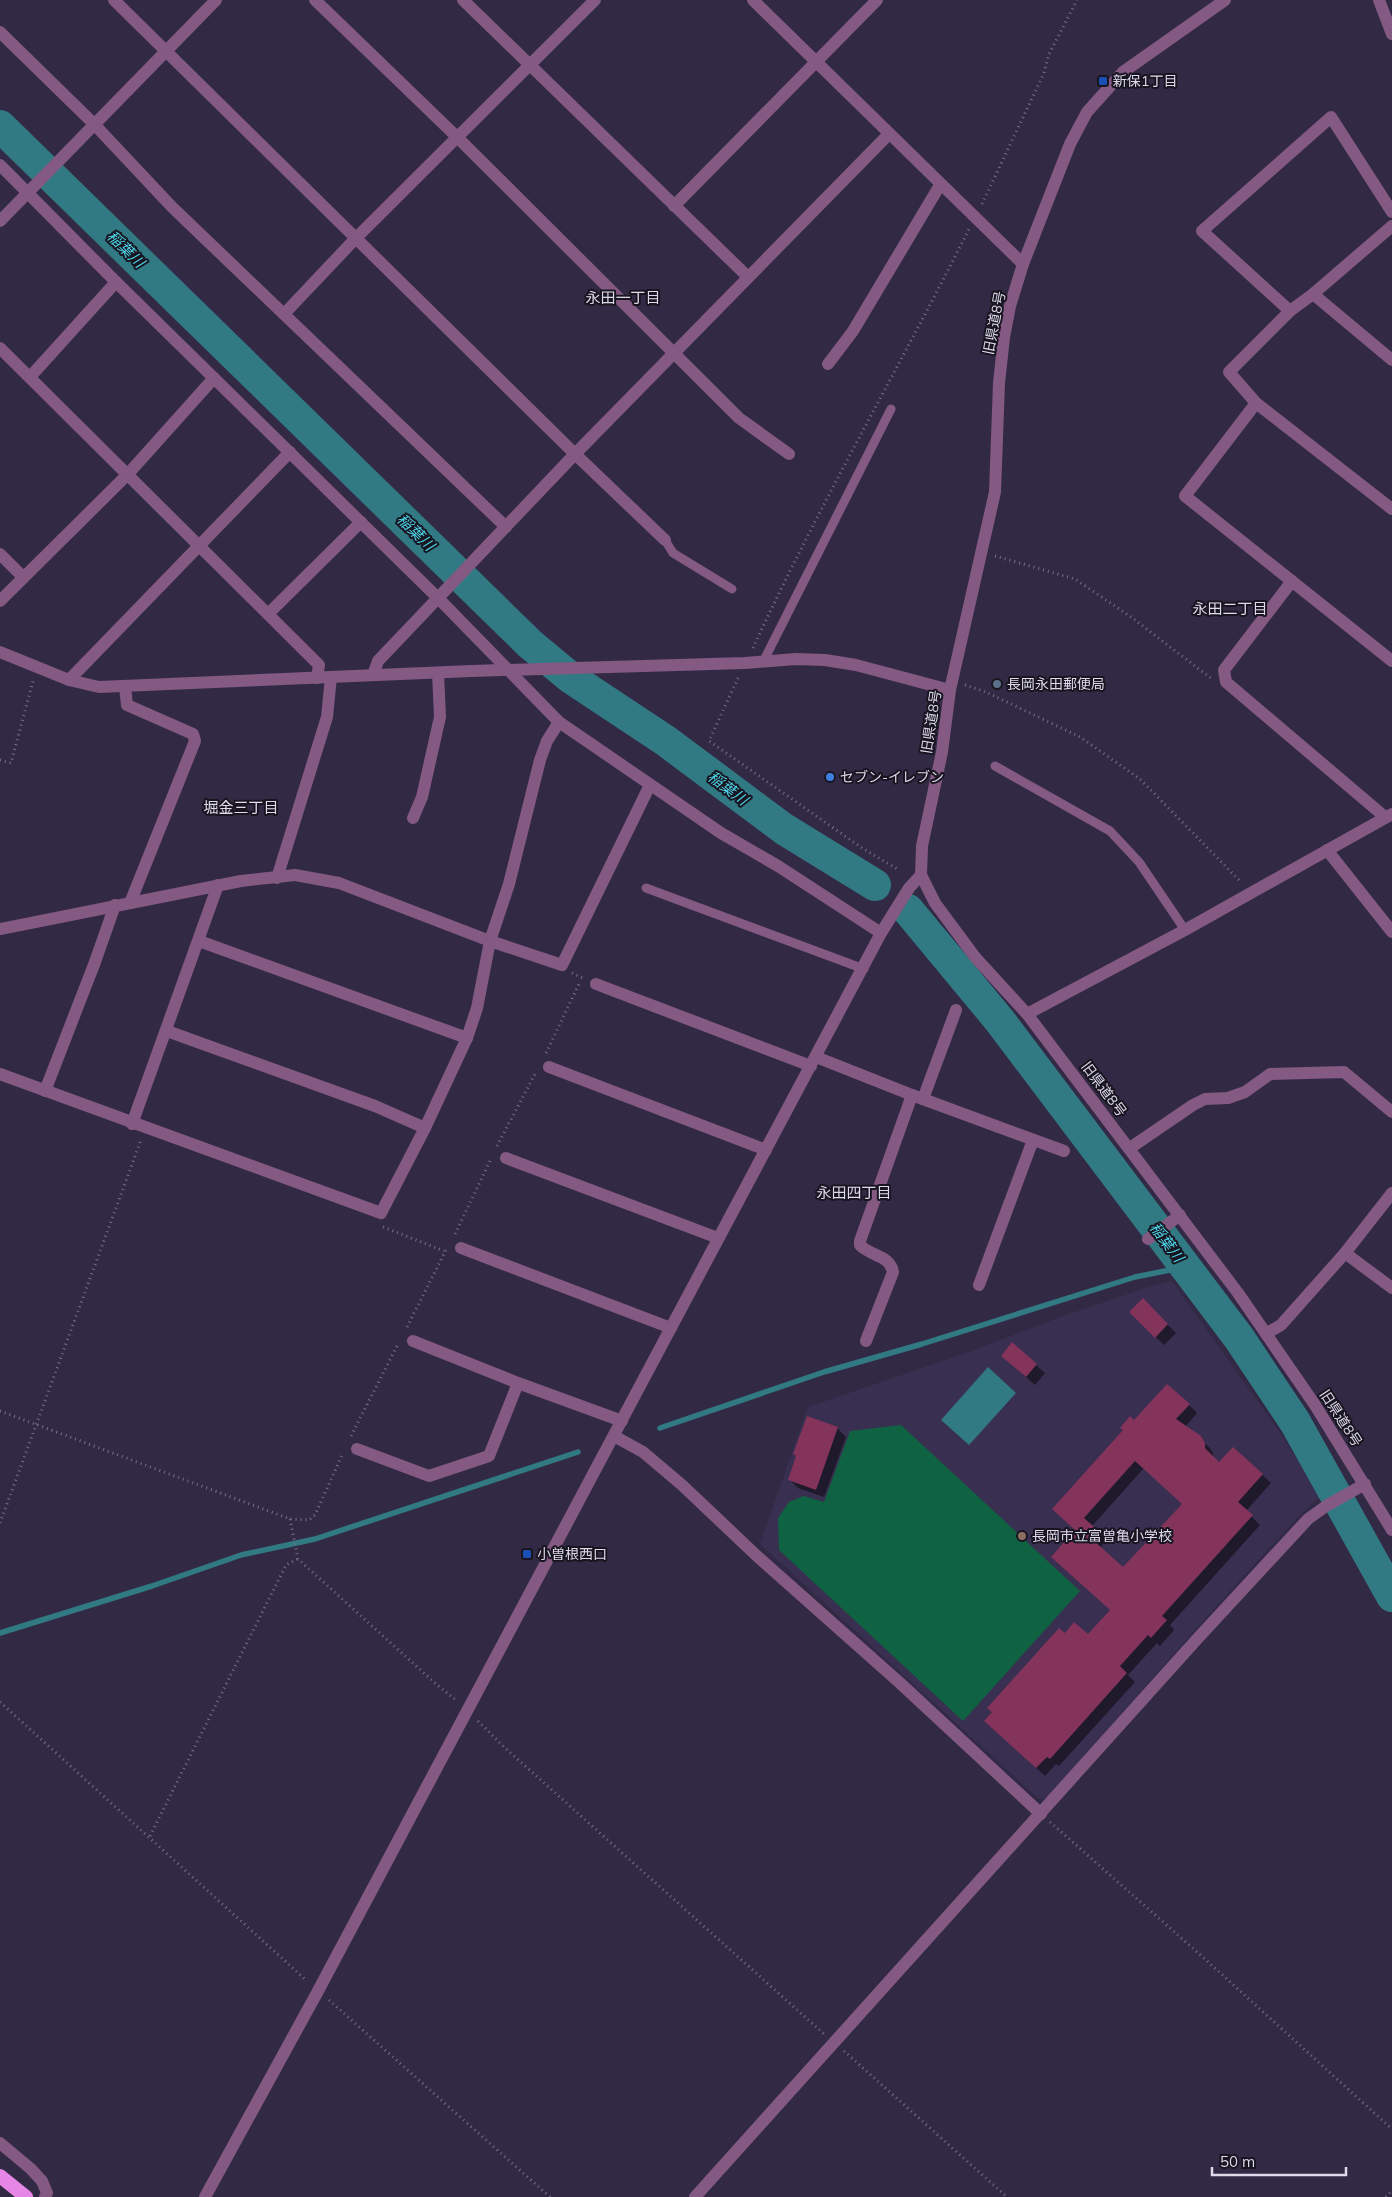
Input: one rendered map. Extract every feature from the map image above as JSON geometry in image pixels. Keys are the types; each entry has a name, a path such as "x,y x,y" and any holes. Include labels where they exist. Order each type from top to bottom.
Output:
{"highway":[{"path":"0,2176 26,2197"}],"street":[{"path":"114,0 575,454 666,540"},
{"path":"0,221 216,0"},
{"path":"315,0 458,138 739,418 789,454"},
{"path":"463,0 748,277"},
{"path":"285,313 356,238 595,0"},
{"path":"753,0 940,185 1023,264"},
{"path":"674,206 877,0"},
{"name":"旧県道8号","path":"1225,0 1123,72 1087,112 1070,144 1023,264 1010,306 1004,337 999,383 995,492 952,685 942,752 922,846 921,875 935,903 975,957 1027,1014 1130,1148 1177,1218 1267,1333 1365,1484 1392,1530"},
{"path":"1379,0 1392,34"},
{"path":"0,32 94,124 172,207 285,313 506,527"},
{"path":"1290,311 1202,231 1331,117 1392,212"},
{"path":"374,675 378,661 575,454 890,134"},
{"path":"0,165 116,282 439,599 510,670 558,722 721,832 882,933"},
{"path":"828,364 853,331 940,185"},
{"path":"1392,226 1313,294 1290,311 1229,372 1256,403 1392,509"},
{"path":"30,377 116,282"},
{"path":"1313,294 1392,360"},
{"path":"0,348 319,665 317,678"},
{"path":"0,601 128,474 214,378"},
{"path":"1256,403 1185,496 1392,660"},
{"path":"69,680 290,452"},
{"path":"268,614 361,522"},
{"path":"0,554 23,577"},
{"path":"1027,1014 1185,930 1389,815 1226,682 1224,670 1292,582"},
{"path":"0,652 69,680 99,687 331,676 745,663 764,660 824,660 952,685"},
{"path":"413,818 422,797 440,718 438,673"},
{"path":"277,878 327,718 331,676"},
{"path":"126,687 127,705 186,730 193,734 195,741 130,903"},
{"path":"0,1074 138,1126 381,1213 425,1128 467,1038 477,1008 490,941 509,884 540,760 558,722"},
{"path":"0,929 218,885 295,875 339,883 490,941 562,965 650,785"},
{"path":"1327,850 1392,932"},
{"path":"207,2196 882,933 909,888 921,875"},
{"path":"138,1126 167,1031 218,885"},
{"path":"45,1091 115,906"},
{"path":"199,941 467,1038"},
{"path":"596,984 918,1097 1064,1151"},
{"path":"866,1341 892,1272 892,1265 862,1248 860,1241 918,1097 956,1010"},
{"path":"167,1031 375,1106 425,1128"},
{"path":"543,1069 766,1150"},
{"path":"1130,1148 1193,1105 1205,1099 1228,1098 1246,1092 1270,1074 1344,1072 1392,1112"},
{"path":"979,1285 1033,1140"},
{"path":"506,1158 718,1238"},
{"path":"1267,1333 1281,1325 1345,1253 1392,1193"},
{"path":"1148,1239 1177,1218"},
{"path":"455,1246 671,1328"},
{"path":"1345,1253 1392,1288"},
{"path":"413,1341 518,1383 622,1421"},
{"path":"357,1449 429,1476 489,1456 518,1383"},
{"path":"614,1436 643,1452 682,1485 758,1557 900,1683 1041,1814"},
{"path":"696,2197 1308,1518 1365,1484"},
{"path":"0,2143 42,2181 47,2193 45,2197"}],"lane":[{"path":"764,660 891,409"},
{"path":"666,540 674,553 732,589"},
{"path":"995,766 1110,832 1139,862 1185,930"},
{"path":"646,888 864,969"}],"path":[{"path":"980,208 1044,73 1049,54 1077,0"},
{"path":"899,870 862,848 709,741 788,571 864,427 919,330 971,225"},
{"path":"982,553 1075,579 1131,617 1209,679 1226,682"},
{"path":"0,760 10,763 36,668"},
{"path":"952,685 986,692 1080,737 1133,774 1252,892"},
{"path":"573,973 580,976"},
{"path":"545,1054 583,978 596,984"},
{"path":"497,1147 543,1069"},
{"path":"0,1523 138,1126"},
{"path":"454,1235 492,1156"},
{"path":"406,1328 455,1246"},
{"path":"0,1411 290,1518 298,1559 436,1684 467,1709 504,1747 1007,2197"},
{"path":"150,1836 286,1565 298,1559"},
{"path":"0,1702 150,1836 318,1991 550,2197"},
{"path":"1041,1814 1392,2129"},
{"path":"1386,2197 1392,2190"}],"shaded area":[{"name":"長岡市立富曽亀小学校","path":"1172,1281 1278,1430 1321,1496 1299,1516 1211,1612 1048,1797 1039,1799 760,1544 808,1407 969,1352 1066,1315"},
{"path":"988,1367 1016,1393 969,1445 941,1420"},
{"path":"901,1425 1080,1591 963,1721 779,1550 778,1518 789,1502 804,1496 824,1502 850,1431"}],"building":[{"path":"1143,1298 1168,1324 1155,1338 1129,1312"},
{"path":"1012,1342 1037,1364 1026,1377 1001,1356"},
{"path":"1167,1384 1190,1404 1176,1419 1201,1436 1205,1443 1205,1448 1219,1462 1233,1447 1263,1474 1238,1502 1253,1515 1162,1616 1167,1620 1151,1638 1148,1635 1120,1666 1127,1673 1050,1759 1047,1757 1036,1768 984,1721 992,1712 987,1708 1059,1628 1065,1633 1074,1622 1088,1634 1110,1610 1051,1557 1075,1530 1052,1509 1123,1430 1120,1428 1130,1416 1134,1420","holes":["1135,1461 1182,1504 1123,1567 1092,1539 1099,1531 1084,1518"]},
{"path":"807,1416 838,1427 816,1490 788,1480 796,1456 793,1454"}],"waterway":[{"name":"稲葉川","path":"0,126 530,644 571,678 666,741 784,829 875,885"},
{"name":"稲葉川","path":"908,910 1000,1021 1239,1338 1295,1422 1392,1596"},
{"path":"660,1428 824,1372 922,1344 1135,1277 1185,1267"},
{"path":"0,1633 152,1586 241,1555 315,1539 578,1452"}],"place":[{"name":"新保1丁目","path":"1103,81"},
{"name":"長岡永田郵便局","path":"997,684"},
{"name":"セブン-イレブン","path":"830,777"},
{"name":"長岡市立富曽亀小学校","path":"1022,1536"},
{"name":"小曽根西口","path":"527,1554"}],"district":[{"name":"永田一丁目","path":"623,297"},
{"name":"永田二丁目","path":"1230,608"},
{"name":"堀金三丁目","path":"241,807"},
{"name":"永田四丁目","path":"854,1192"}]}
